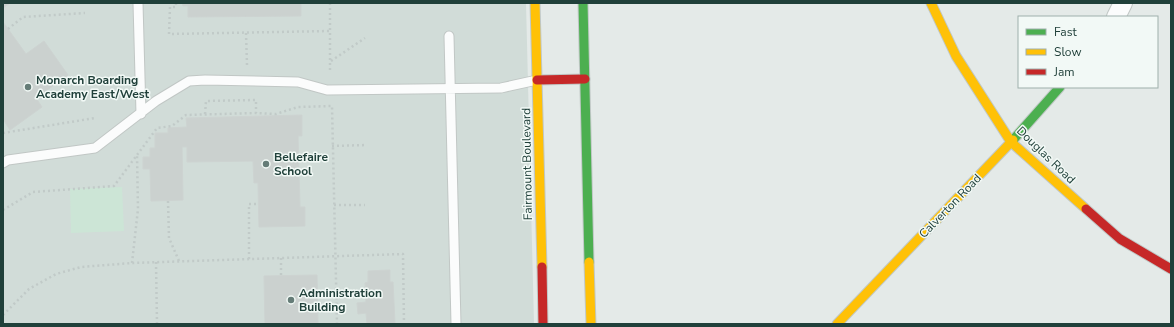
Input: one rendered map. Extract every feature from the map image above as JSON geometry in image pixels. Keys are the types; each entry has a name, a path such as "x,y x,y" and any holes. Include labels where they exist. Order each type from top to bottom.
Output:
{"main road":[{"name":"Fairmount Boulevard","path":"535,3 543,324"},
{"path":"583,3 591,324"},
{"name":"Douglas Road","path":"931,3 956,56 1011,142 1120,239 1171,269"},
{"path":"537,80 585,79"},
{"name":"Calverton Road","path":"837,324 1011,142 1059,88"}],"street":[{"path":"1116,16 1123,3"}],"lane":[{"path":"138,3 141,114"},
{"path":"449,36 456,324"},
{"path":"3,163 8,160 95,148 156,101 189,81 298,82 327,90 501,88 537,80"}],"path":[{"path":"176,3 176,6 170,6 169,34 330,30"},
{"path":"330,3 330,73"},
{"path":"8,28 23,17 85,13"},
{"path":"246,33 247,65"},
{"path":"330,61 365,38"},
{"path":"205,114 206,101 256,100 256,113"},
{"path":"3,210 33,192 114,186 157,128 172,126 186,115 256,113 276,114 298,108 332,106 337,324"},
{"path":"3,134 95,118"},
{"path":"332,146 367,145"},
{"path":"132,263 138,209 137,154"},
{"path":"168,201 169,238 179,261"},
{"path":"249,259 249,204 259,204"},
{"path":"334,205 365,205"},
{"path":"3,315 29,289 56,274 81,267 179,261 403,254 404,324"},
{"path":"281,258 281,276"},
{"path":"156,262 157,324"}],"shaded area":[{"name":"Bellefaire School","path":"3,3 526,3 534,324 3,324"}],"green space":[{"path":"122,187 124,231 71,233 70,189"}],"building":[{"path":"3,3 10,3 3,8"},
{"path":"182,3 301,3 301,16 188,17 188,6 183,6"},
{"name":"Monarch Boarding Academy East/West","path":"3,22 26,54 44,41 68,75 36,98 42,107 10,130 3,119"},
{"path":"302,115 302,136 298,136 300,207 305,207 305,226 259,227 258,183 254,183 253,161 187,162 187,147 182,147 183,200 151,201 150,169 143,169 143,157 150,157 150,148 155,148 155,133 168,133 168,128 187,127 186,118"},
{"name":"Administration Building","path":"390,270 390,282 393,282 395,324 367,324 366,313 358,314 357,303 366,302 365,283 368,282 368,271"},
{"name":"Administration Building","path":"317,275 318,324 265,324 264,276"}],"traffic: fast":[{"path":"583,3 589,262"},
{"path":"1013,140 1059,88"}],"traffic: slow":[{"path":"535,3 542,267"},
{"path":"931,3 956,56 1011,142 1086,209"},
{"path":"837,324 1013,140"},
{"path":"589,262 591,324"}],"traffic: jam":[{"path":"537,80 585,79"},
{"path":"1086,209 1120,239 1171,269"},
{"path":"542,267 543,324"}],"place":[{"name":"Monarch Boarding Academy East/West","path":"28,87"},
{"name":"Bellefaire School","path":"266,164"},
{"name":"Administration Building","path":"291,300"}]}
